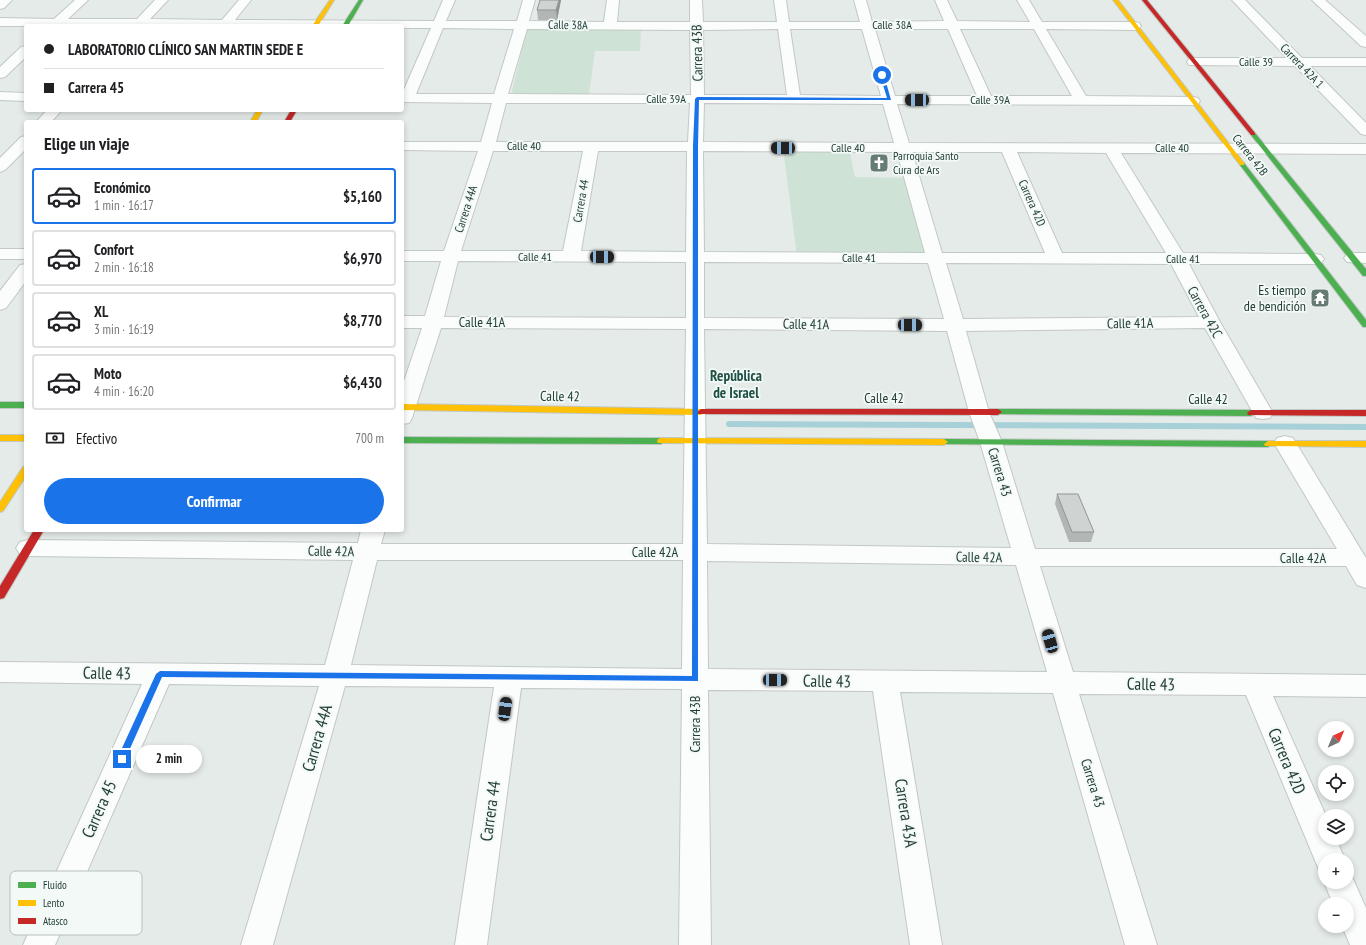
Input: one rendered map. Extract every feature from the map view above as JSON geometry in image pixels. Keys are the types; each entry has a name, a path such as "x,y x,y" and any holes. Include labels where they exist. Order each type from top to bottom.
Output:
{"street":[{"path":"0,5 6,0"},
{"path":"55,24 82,0"},
{"path":"139,24 162,0"},
{"path":"224,24 245,0"},
{"path":"317,24 332,0"},
{"path":"347,24 361,0"},
{"path":"405,98 449,0"},
{"name":"Carrera 44A","path":"404,408 487,146 529,0"},
{"path":"610,26 613,0"},
{"name":"Carrera 43B","path":"695,945 695,146 698,26 696,0"},
{"path":"780,0 794,99"},
{"name":"Carrera 43","path":"860,0 902,148 956,325 985,427 1026,557 1141,945"},
{"path":"941,0 986,100"},
{"path":"1023,0 1039,25 1082,101"},
{"name":"Carrera 42B","path":"1115,0 1366,325"},
{"name":"Carrera 42B","path":"1144,0 1264,148 1359,258 1366,274"},
{"name":"Carrera 42A 1","path":"1238,0 1366,131"},
{"path":"1318,0 1366,43"},
{"name":"Calle 38A","path":"0,22 55,24 224,24"},
{"name":"Calle 38A","path":"404,24 1135,26"},
{"path":"0,74 24,52"},
{"name":"Calle 39","path":"1194,62 1366,62"},
{"path":"0,96 24,97"},
{"name":"Calle 39A","path":"405,98 1193,101"},
{"path":"45,120 53,112"},
{"path":"0,145 24,143"},
{"path":"0,168 24,143"},
{"name":"Calle 40","path":"404,146 1366,149"},
{"name":"Carrera 44","path":"571,257 591,146"},
{"name":"Carrera 42D","path":"1008,148 1056,258"},
{"name":"Carrera 42C","path":"1111,148 1177,258 1211,322 1263,413"},
{"path":"0,254 24,254"},
{"name":"Calle 41","path":"404,256 1315,259"},
{"path":"0,304 24,272"},
{"name":"Calle 41A","path":"404,322 956,325 1211,322"},
{"path":"0,405 24,405"},
{"name":"Calle 42","path":"404,411 696,412 1285,444 1366,444"},
{"name":"Calle 42","path":"404,440 695,442 1263,413 1366,414"},
{"path":"0,438 24,438"},
{"path":"1285,444 1366,579"},
{"path":"0,509 24,472"},
{"path":"0,594 34,539"},
{"name":"Calle 42A","path":"34,539 371,541 695,552 1026,557 1354,558"},
{"name":"Carrera 44A","path":"257,945 335,676 371,541"},
{"name":"Calle 43","path":"0,672 1366,686"},
{"name":"Carrera 45","path":"72,871 160,674"},
{"name":"Carrera 44","path":"471,945 509,677"},
{"name":"Carrera 43A","path":"886,681 926,945"},
{"name":"Carrera 42D","path":"1254,685 1327,853"},
{"path":"1342,889 1366,944"},
{"name":"Carrera 45","path":"39,945 43,935"}],"green space":[{"path":"527,29 641,29 640,51 595,51 589,95 511,95"},
{"path":"783,148 849,148 855,177 911,178 935,258 797,257"}],"building":[{"path":"540,0 559,0 556,10 537,10"},
{"path":"1057,494 1078,494 1094,532 1072,532"}],"waterway":[{"path":"729,424 1366,427"}],"traffic: fast":[{"path":"346,24 361,0"},
{"path":"1253,134 1366,274"},
{"path":"1242,164 1366,325"},
{"path":"0,405 24,405"},
{"path":"998,412 1251,413"},
{"path":"404,440 661,441"},
{"path":"944,442 1268,444"}],"traffic: slow":[{"path":"316,24 332,0"},
{"path":"1115,0 1242,164"},
{"path":"254,120 259,112"},
{"path":"404,407 701,412"},
{"path":"0,438 24,438"},
{"path":"661,441 944,442"},
{"path":"1268,444 1366,444"},
{"path":"0,509 24,472"}],"traffic: jam":[{"path":"1144,0 1253,134"},
{"path":"288,120 293,112"},
{"path":"701,412 998,412"},
{"path":"1251,413 1366,413"},
{"path":"0,595 38,532"}],"place":[{"name":"Parroquia Santo Cura de Ars","path":"879,163"},
{"name":"Es tiempo de bendición","path":"1320,298"}],"district":[{"name":"República de Israel","path":"736,384"}],"route":[{"path":"122,759 160,674 695,679 695,146 697,99 889,100 882,75"}]}
